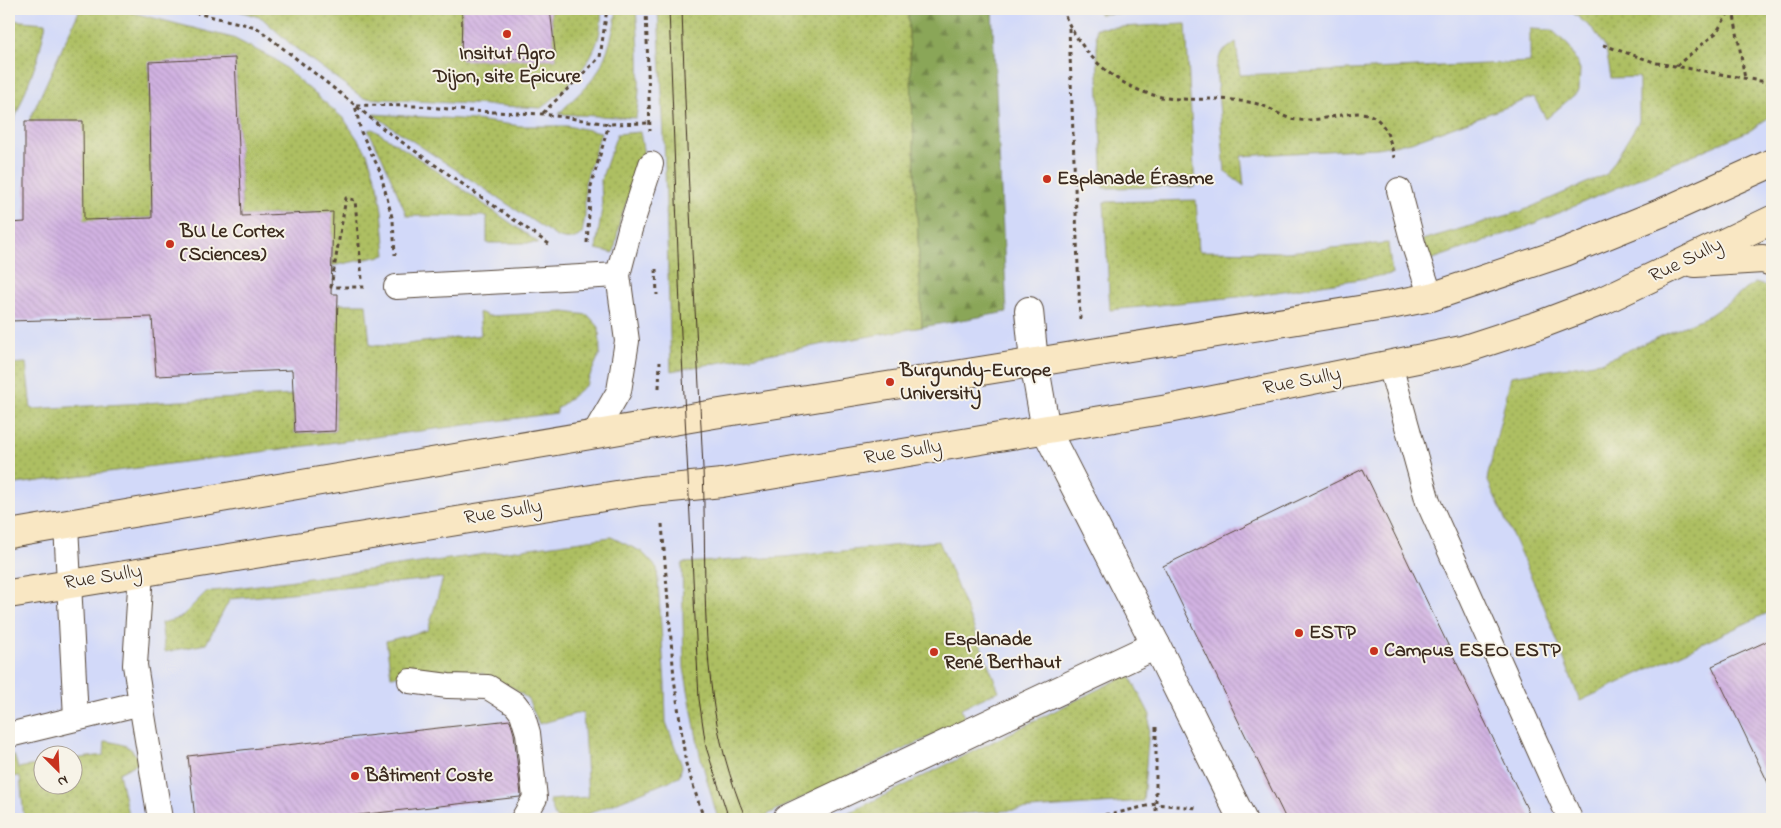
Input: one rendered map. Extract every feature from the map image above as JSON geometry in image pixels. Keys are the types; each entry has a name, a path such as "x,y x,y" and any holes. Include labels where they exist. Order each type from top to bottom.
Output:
{"main road":[{"path":"9,534 594,434 1431,297 1565,252 1663,212 1772,163"},
{"name":"Rue Sully","path":"9,594 659,488 722,483 1046,430 1168,409 1462,350 1539,325 1602,301 1772,220"},
{"path":"1684,263 1762,259 1772,262"}],"street":[{"path":"1028,311 1034,362 1046,430 1156,645 1240,816"},
{"path":"786,819 1156,645"}],"lane":[{"path":"594,434 619,390 627,341 618,275 630,229 651,164"},
{"path":"1399,190 1413,243 1431,297"},
{"path":"396,287 618,275"},
{"path":"1390,365 1428,502 1570,819"},
{"path":"66,525 76,718"},
{"path":"141,572 135,665 160,819"},
{"path":"410,680 448,686 488,688 515,704 522,713 528,733 535,798 523,819"},
{"path":"9,735 141,704"}],"path":[{"path":"179,9 256,27 386,131 556,248"},
{"path":"543,114 600,57 607,9"},
{"path":"1062,9 1069,27 1087,53 1114,78 1137,90 1167,98 1237,100 1264,106 1294,120 1361,113 1375,117 1384,127 1391,142 1399,190"},
{"path":"1676,67 1716,33 1732,9"},
{"path":"1732,9 1745,79"},
{"path":"1069,27 1080,321"},
{"path":"1604,45 1657,63 1772,83"},
{"path":"355,105 418,106 468,111 543,114 608,124 650,123"},
{"path":"355,105 362,132 380,171 393,221 396,287"},
{"path":"587,246 592,186 608,124"},
{"path":"346,198 355,200 362,287 332,287 346,198"},
{"path":"657,424 660,371"},
{"path":"659,488 677,697 686,764 704,819"},
{"path":"1156,819 1156,729 1158,720"},
{"path":"1033,819 1113,814 1155,804 1240,816"}],"shaded area":[{"name":"Burgundy-Europe University","path":"9,9 1772,9 1772,819 9,819"}],"green space":[{"path":"80,9 118,9 233,38 276,60 344,119 367,153 378,185 386,255 332,266 332,212 242,216 235,58 149,63 152,218 58,221 83,121 29,121"},
{"path":"233,9 462,9 461,60 556,59 550,9 602,9 599,36 590,57 568,85 541,108 363,98 294,47 262,18"},
{"path":"617,9 636,9 639,77 636,118 559,114 597,73 610,42"},
{"path":"658,9 908,9 922,327 671,371"},
{"path":"908,9 992,9 1007,312 922,327"},
{"path":"1099,9 1185,9 1185,10 1099,14"},
{"path":"1568,9 1772,9 1772,115 1751,130 1526,227 1430,260 1422,240 1522,211 1607,174 1639,121 1639,77 1611,78 1606,49 1594,30"},
{"path":"9,20 46,23 38,58 11,129 13,207 9,207"},
{"path":"1186,24 1195,187 1103,188 1096,28"},
{"path":"1530,29 1552,30 1569,46 1580,69 1579,91 1546,119 1534,97 1411,142 1377,148 1241,156 1244,186 1225,172 1216,68 1221,53 1236,42 1240,75 1530,62"},
{"path":"372,114 475,120 521,126 567,126 601,132 585,183 585,216 582,234 570,239 557,237"},
{"path":"373,129 424,162 539,243 487,243 487,216 407,216 382,157 368,130"},
{"path":"640,132 644,155 620,220 614,253 596,249 602,208 601,180 617,134"},
{"path":"1196,200 1199,251 1285,252 1388,243 1392,274 1257,295 1110,310 1104,202"},
{"path":"1755,283 1772,288 1772,611 1580,701 1542,601 1487,479 1511,376 1601,362 1710,315"},
{"path":"338,304 366,304 370,345 390,346 481,335 479,312 489,316 564,312 588,315 599,327 600,353 586,385 557,409 557,413 9,485 9,364 26,363 31,409 293,395 295,433 335,431"},
{"path":"611,537 642,552 657,568 666,722 682,766 679,777 576,819 556,819 549,800 588,797 583,712 539,724 528,699 513,688 481,673 391,676 386,641 428,630 443,578 230,599 206,644 165,652 161,623 180,618 206,592"},
{"path":"939,541 999,691 961,708 965,720 758,819 718,819 700,755 684,668 682,563 784,557"},
{"path":"1129,674 1150,715 1143,801 889,819 837,819"},
{"path":"105,741 117,743 130,748 140,762 119,773 129,819 24,819 20,776 9,777 9,758 14,755 18,768 32,766 32,796 82,796 82,758 104,755"}],"building":[{"name":"Insitut Agro Dijon, site Epicure","path":"462,9 550,9 556,59 461,60"},
{"name":"BU Le Cortex (Sciences)","path":"235,58 242,216 333,212 331,294 338,294 335,431 295,433 292,370 156,376 152,317 9,321 9,223 25,222 25,121 83,121 84,220 152,218 149,62"},
{"path":"1363,469 1532,819 1286,819 1163,566"},
{"path":"1772,639 1772,791 1712,666"},
{"name":"Bâtiment Coste","path":"510,720 514,734 520,797 323,819 195,819 188,756"}],"tram line":[{"path":"669,9 681,335 699,699 706,747 729,819"},
{"path":"682,9 703,468 709,665 714,709 721,741 746,819"}],"place":[{"name":"Insitut Agro Dijon, site Epicure","path":"507,34"},
{"name":"Esplanade Érasme","path":"1047,179"},
{"name":"BU Le Cortex (Sciences)","path":"170,244"},
{"name":"Burgundy-Europe University","path":"890,382"},
{"name":"ESTP","path":"1299,633"},
{"name":"Campus ESEO ESTP","path":"1374,651"},
{"name":"Esplanade René Berthaut","path":"934,652"},
{"name":"Bâtiment Coste","path":"355,776"}]}
